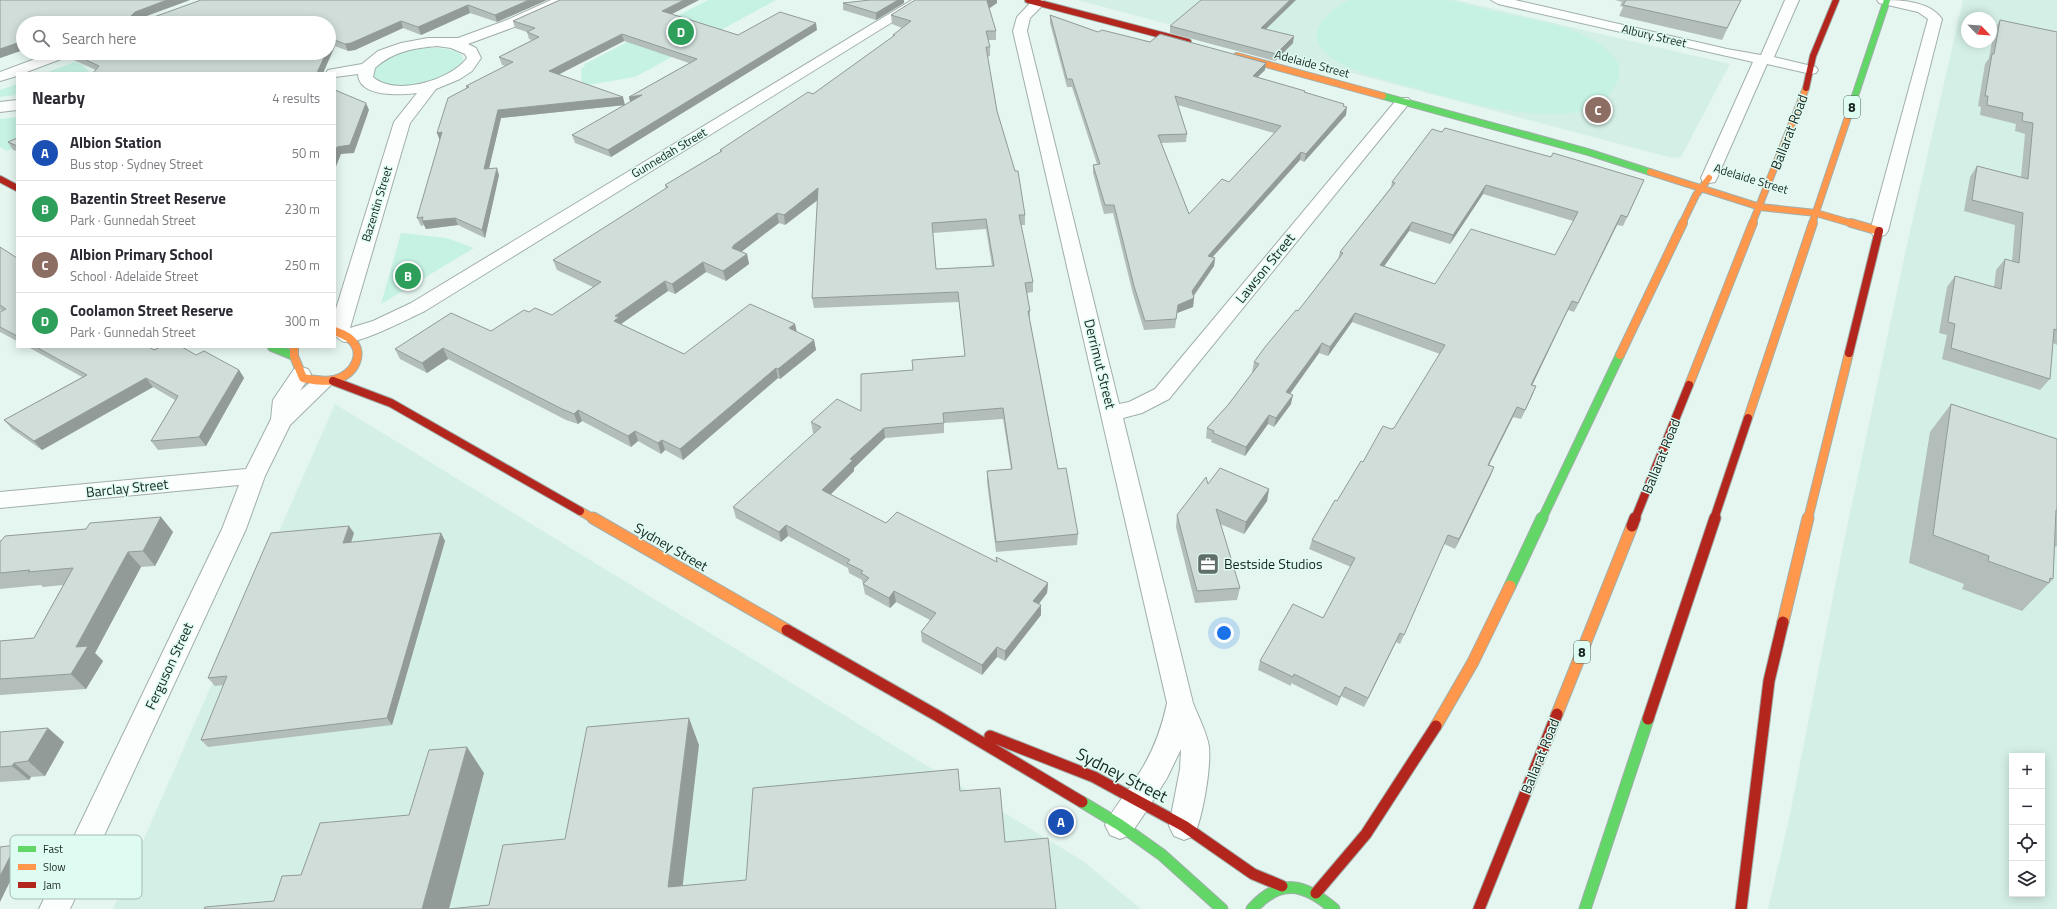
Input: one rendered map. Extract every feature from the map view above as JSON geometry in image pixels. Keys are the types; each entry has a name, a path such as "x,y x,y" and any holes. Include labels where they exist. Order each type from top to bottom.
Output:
{"main road":[{"name":"Ballarat Road","path":"1479,909 1760,207 1769,194 1808,81 1813,56 1836,0"},
{"name":"8","path":"1585,909 1886,0"},
{"path":"1031,1 1198,45"},
{"name":"Adelaide Street","path":"1228,53 1588,152 1707,181 1760,207 1816,213"},
{"name":"Adelaide Street","path":"1588,152 1679,171"},
{"path":"0,179 16,187"},
{"path":"1316,893 1338,872 1357,849 1444,714 1473,662 1696,195 1707,181"},
{"name":"Adelaide Street","path":"1769,194 1816,213"},
{"path":"1741,909 1769,681 1878,231 1816,213"},
{"path":"328,382 346,375 358,365 357,348 340,333"},
{"name":"Sydney Street","path":"274,348 296,359 307,380 328,382 391,403 936,715 1120,825 1162,855 1222,909"},
{"name":"Sydney Street","path":"372,384 391,403"},
{"name":"Sydney Street","path":"936,715 957,725 1067,765 1138,799 1184,826 1253,874 1282,886"},
{"path":"1252,909 1260,898 1270,890 1282,886 1305,888 1328,901 1334,909"}],"street":[{"path":"336,78 366,73 378,58 404,47 426,43 455,44 514,23 562,0"},
{"name":"Gunnedah Street","path":"340,333 380,325 418,307 921,0"},
{"name":"Albury Street","path":"1498,0 1727,53 1811,70"},
{"path":"1707,181 1792,0"},
{"path":"1878,231 1935,19 1932,14 1923,9 1886,0"},
{"name":"Derrimut Street","path":"1031,1 1021,24 1022,39 1180,703 1195,746 1194,769 1184,826"},
{"path":"471,51 514,23"},
{"path":"366,73 372,85 378,87 394,90 430,87 449,80 464,72 474,58 471,51 455,44"},
{"path":"0,77 45,60"},
{"path":"336,73 366,73"},
{"name":"Bazentin Street","path":"340,333 351,286 402,122 430,87"},
{"path":"394,90 402,122"},
{"name":"Lawson Street","path":"1112,413 1135,408 1162,394 1403,101"},
{"path":"0,107 16,106"},
{"name":"Bazentin Street","path":"336,306 351,286"},
{"name":"Gunnedah Street","path":"358,365 378,337 401,322 418,307"},
{"name":"Ferguson Street","path":"281,421 283,400 296,359"},
{"name":"Ferguson Street","path":"89,835 234,528 254,476 281,421 300,402 328,382"},
{"name":"Barclay Street","path":"0,500 254,476"},
{"name":"Derrimut Street","path":"1120,825 1138,799 1167,750 1174,733 1180,703"},
{"name":"Ferguson Street","path":"54,909 59,899"}],"shaded area":[{"path":"708,0 776,0 635,77 582,86 581,68 586,66 583,65"},
{"path":"1077,0 1456,0 1730,64 1681,157 1672,158"},
{"path":"1350,0 1444,0 1468,4 1491,11 1552,24 1582,34 1607,50 1617,61 1620,73 1619,77 1608,97 1603,101 1581,111 1554,114 1523,112 1489,107 1371,76 1350,68 1329,56 1321,48 1317,39 1318,29 1325,18 1339,5"},
{"path":"1963,0 2057,0 2057,909 1768,909 1789,819 1844,541 1908,240"},
{"path":"427,48 447,49 459,53 463,57 463,62 460,69 432,82 418,86 394,86 376,79 374,71 386,60 406,52"},
{"path":"75,62 83,65 89,72 48,72"},
{"path":"16,84 16,95 0,97 0,90"},
{"path":"16,117 16,146 7,151 0,147 0,119"},
{"path":"401,233 447,238 474,248 381,304"},
{"path":"335,404 1083,861 1141,909 113,909 117,899 142,899 142,843"}],"building":[{"path":"0,0 167,0 135,12 131,16 16,16 16,43 0,49"},
{"path":"201,0 529,0 495,15 468,5 418,27 401,21 351,43 345,44 336,41 336,16 157,16"},
{"path":"560,0 684,0 662,11 738,35 780,12 816,23 608,150 572,135 642,95 629,97 697,59 622,34 549,71 623,97 498,110 484,169 497,168 482,230 455,218 422,221 423,217 417,218 442,132 437,133 448,98 469,87 466,86 513,62 499,57 539,37 527,32 535,28 513,21"},
{"path":"870,0 898,0 876,13 843,3"},
{"path":"915,0 988,0 987,1 996,31 986,31 990,47 986,47 997,111 1015,171 1018,171 1025,215 1019,215 1033,282 1025,283 1030,311 1028,311 1058,469 1066,468 1078,534 996,542 987,471 1012,469 1003,408 943,413 944,423 884,428 850,459 853,460 822,490 886,523 897,512 997,562 996,557 1048,583 1033,601 1041,605 1005,651 997,647 982,665 921,632 936,613 894,591 889,598 863,584 869,578 861,573 863,571 847,563 850,560 786,525 779,532 733,507 821,427 811,422 837,399 861,411 861,374 913,370 912,360 965,356 958,292 812,298 818,188 784,215 777,213 734,245 732,248 747,254 723,271 703,262 672,284 665,281 615,316 619,317 614,321 684,354 750,304 795,324 789,328 814,340 778,369 776,368 680,449 662,440 658,443 635,431 628,436 578,410 574,414 562,409 443,348 422,363 395,349 451,313 491,331 524,310 529,312 535,308 552,315 601,282 553,260 668,187 665,185 722,151 720,150 808,92 813,94 895,35 893,35 911,21 891,15","holes":["986,219 994,266 936,269 932,223"]},
{"path":"1201,0 1290,0 1261,28 1294,36 1276,54 1170,26"},
{"path":"1626,0 1741,0 1727,28 1623,5"},
{"path":"1050,15 1098,32 1102,30 1150,42 1160,34 1266,63 1253,76 1305,91 1304,92 1344,104 1343,106 1347,107 1306,154 1301,152 1208,256 1215,258 1192,291 1194,298 1178,305 1176,319 1145,321 1134,286 1114,205 1105,205 1093,165 1100,164 1072,79 1067,79","holes":["1175,96 1281,126 1229,182 1222,179 1189,214 1158,135 1187,134"]},
{"path":"2000,20 2057,32 2057,330 2054,329 2050,379 1951,348 1955,324 1948,322 1955,276 2001,289 2005,259 2019,263 2023,213 1972,200 1977,166 2028,179 2033,123 2022,121 2023,113 1987,105 1988,96 1985,96 1992,54 1994,54 1995,48 1997,48"},
{"path":"86,60 323,60 317,72 94,72 99,66"},
{"path":"336,90 366,103 350,145 337,147 336,150"},
{"path":"1445,128 1551,157 1553,153 1644,180 1627,217 1621,215 1578,303 1572,301 1531,385 1536,386 1525,410 1517,407 1488,465 1494,467 1459,539 1448,535 1404,635 1400,633 1368,698 1345,687 1340,697 1294,674 1293,677 1260,661 1293,604 1323,618 1355,558 1312,540 1335,500 1337,501 1361,461 1363,462 1383,426 1391,429 1394,428 1445,345 1355,313 1330,347 1322,343 1286,392 1293,395 1276,418 1269,415 1246,447 1213,433 1214,431 1207,428 1228,405 1259,364 1254,362 1265,347 1296,310 1298,311 1343,253 1340,252 1395,183 1392,182 1432,129 1442,132","holes":["1486,185 1578,212 1555,255 1471,229 1435,284 1380,265 1412,222 1453,235"]},
{"path":"16,138 16,146 8,142"},
{"path":"0,247 16,257 16,335 0,327 0,312 6,309 0,305"},
{"path":"38,348 151,348 154,350 158,348 184,348 196,355 204,351 239,370 199,437 151,441 178,396 146,378 34,441 4,420 87,375"},
{"path":"1951,404 2057,439 2057,510 2053,579 2050,578 2049,583 1988,561 1989,556 1933,535"},
{"path":"1220,468 1269,489 1246,522 1216,509 1240,588 1197,591 1177,515 1206,477 1208,484"},
{"path":"161,517 143,551 128,552 76,647 88,646 71,674 0,679 0,641 34,638 73,568 0,573 0,541 5,536 86,529 90,523"},
{"path":"349,526 343,543 441,533 387,718 201,740 227,676 208,678 271,533"},
{"path":"689,718 668,887 746,880 753,788 958,769 960,791 1000,788 1005,842 1048,838 1056,909 448,909 489,905 503,845 565,839 587,727"},
{"path":"48,728 28,761 14,763 12,766 0,767 0,732"},
{"path":"467,747 422,909 204,909 205,907 274,901 282,876 301,875 320,823 409,815 429,750"},
{"path":"10,846 10,857 0,876 0,847"}],"traffic: fast":[{"path":"1852,105 1887,0"},
{"path":"1383,96 1588,152 1650,172"},
{"path":"274,348 294,356"},
{"path":"1510,586 1620,355"},
{"path":"1585,909 1648,719"},
{"path":"1082,802 1120,825 1162,855 1222,909"},
{"path":"1252,909 1261,899 1271,892 1281,888 1292,887 1313,893 1334,909"}],"traffic: slow":[{"path":"1237,56 1383,96"},
{"path":"1689,385 1806,88"},
{"path":"1748,418 1852,105"},
{"path":"1650,172 1760,207 1816,213"},
{"path":"1620,355 1696,195 1709,178"},
{"path":"1816,213 1879,231"},
{"path":"294,348 294,356 303,378 321,382 336,380 347,374 355,366 358,356 356,346 349,337 336,331"},
{"path":"1783,622 1849,353"},
{"path":"580,511 787,630"},
{"path":"1557,714 1632,526"},
{"path":"1436,726 1473,662 1510,586"}],"traffic: jam":[{"path":"1028,0 1188,42"},
{"path":"1806,88 1813,56 1836,0"},
{"path":"0,179 16,187"},
{"path":"1849,353 1879,231"},
{"path":"333,381 391,403 580,511"},
{"path":"1632,526 1689,385"},
{"path":"1648,719 1748,418"},
{"path":"1741,909 1769,681 1783,622"},
{"path":"787,630 936,715 1082,802"},
{"path":"1479,909 1557,714"},
{"path":"1316,893 1334,874 1366,834 1436,726"},
{"path":"990,736 1094,777 1184,826 1253,874 1282,886"}],"place":[{"name":"Coolamon Street Reserve","path":"681,32"},
{"name":"Albion Primary School","path":"1598,110"},
{"name":"Bazentin Street Reserve","path":"408,276"},
{"name":"Bestside Studios","path":"1208,564"},
{"name":"Albion Station","path":"1061,822"}]}
